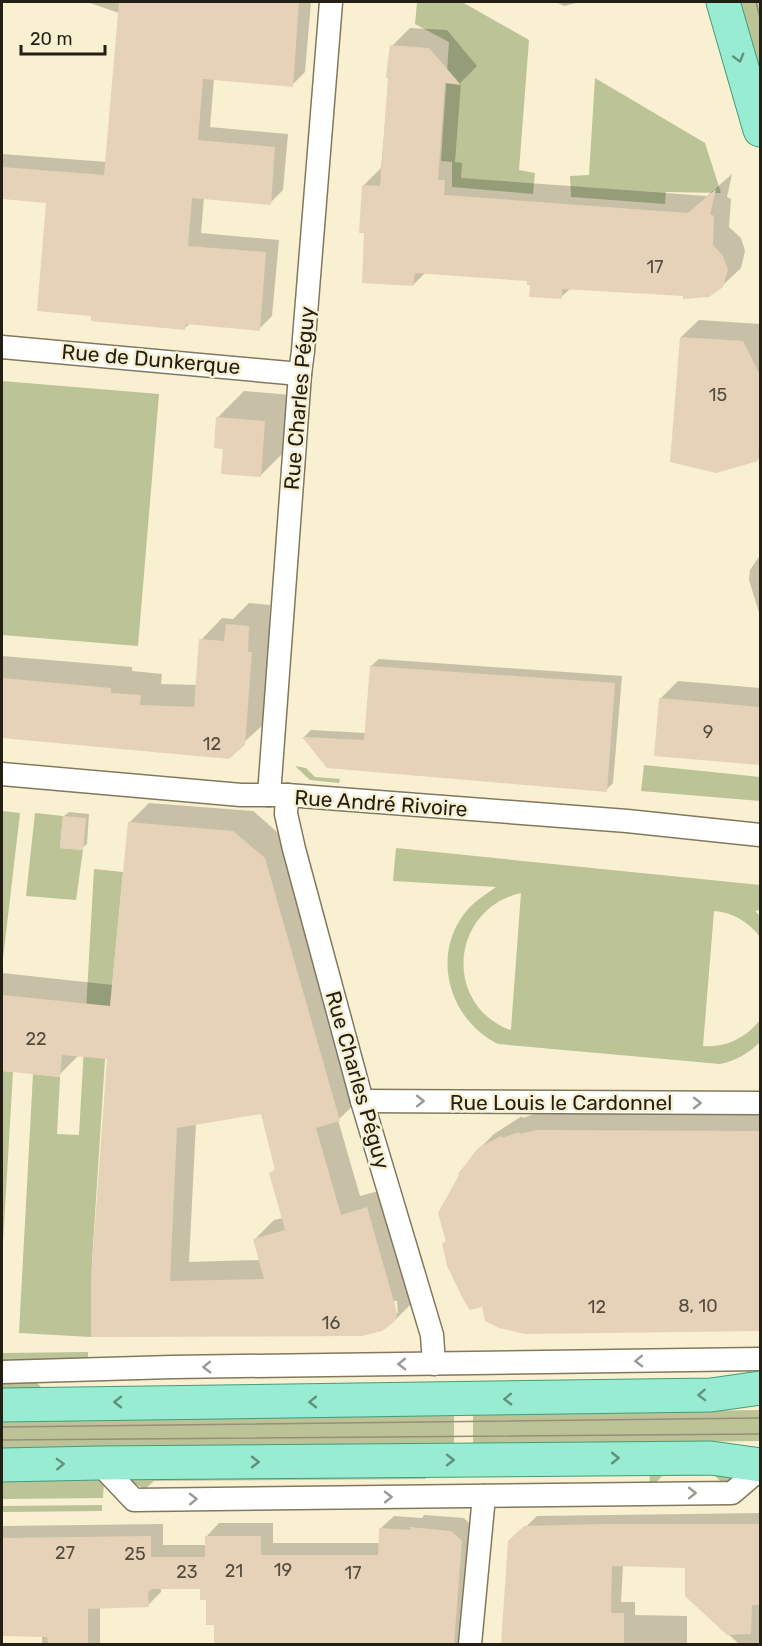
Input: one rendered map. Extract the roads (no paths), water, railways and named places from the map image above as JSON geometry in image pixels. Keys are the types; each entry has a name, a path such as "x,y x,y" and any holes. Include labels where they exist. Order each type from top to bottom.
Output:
{"main road":[{"path":"723,2 760,130"},
{"path":"2,1405 711,1395 760,1388"},
{"path":"2,1465 711,1458 760,1465"}],"street":[{"name":"Rue Charles Péguy","path":"331,2 300,374 278,795 286,814 362,1101 432,1335 434,1364"},
{"name":"Rue de Dunkerque","path":"2,347 300,374"},
{"name":"Rue André Rivoire","path":"2,774 241,795 278,795 627,821 760,834"},
{"name":"Rue Louis le Cardonnel","path":"362,1101 760,1103"},
{"path":"2,1372 760,1359"},
{"path":"40,1371 78,1403"},
{"path":"99,1463 134,1500 732,1493 760,1469"},
{"path":"470,1644 484,1496"}],"tram line":[{"path":"756,2 760,18"},
{"path":"2,1427 760,1418"},
{"path":"2,1440 760,1434"}]}
